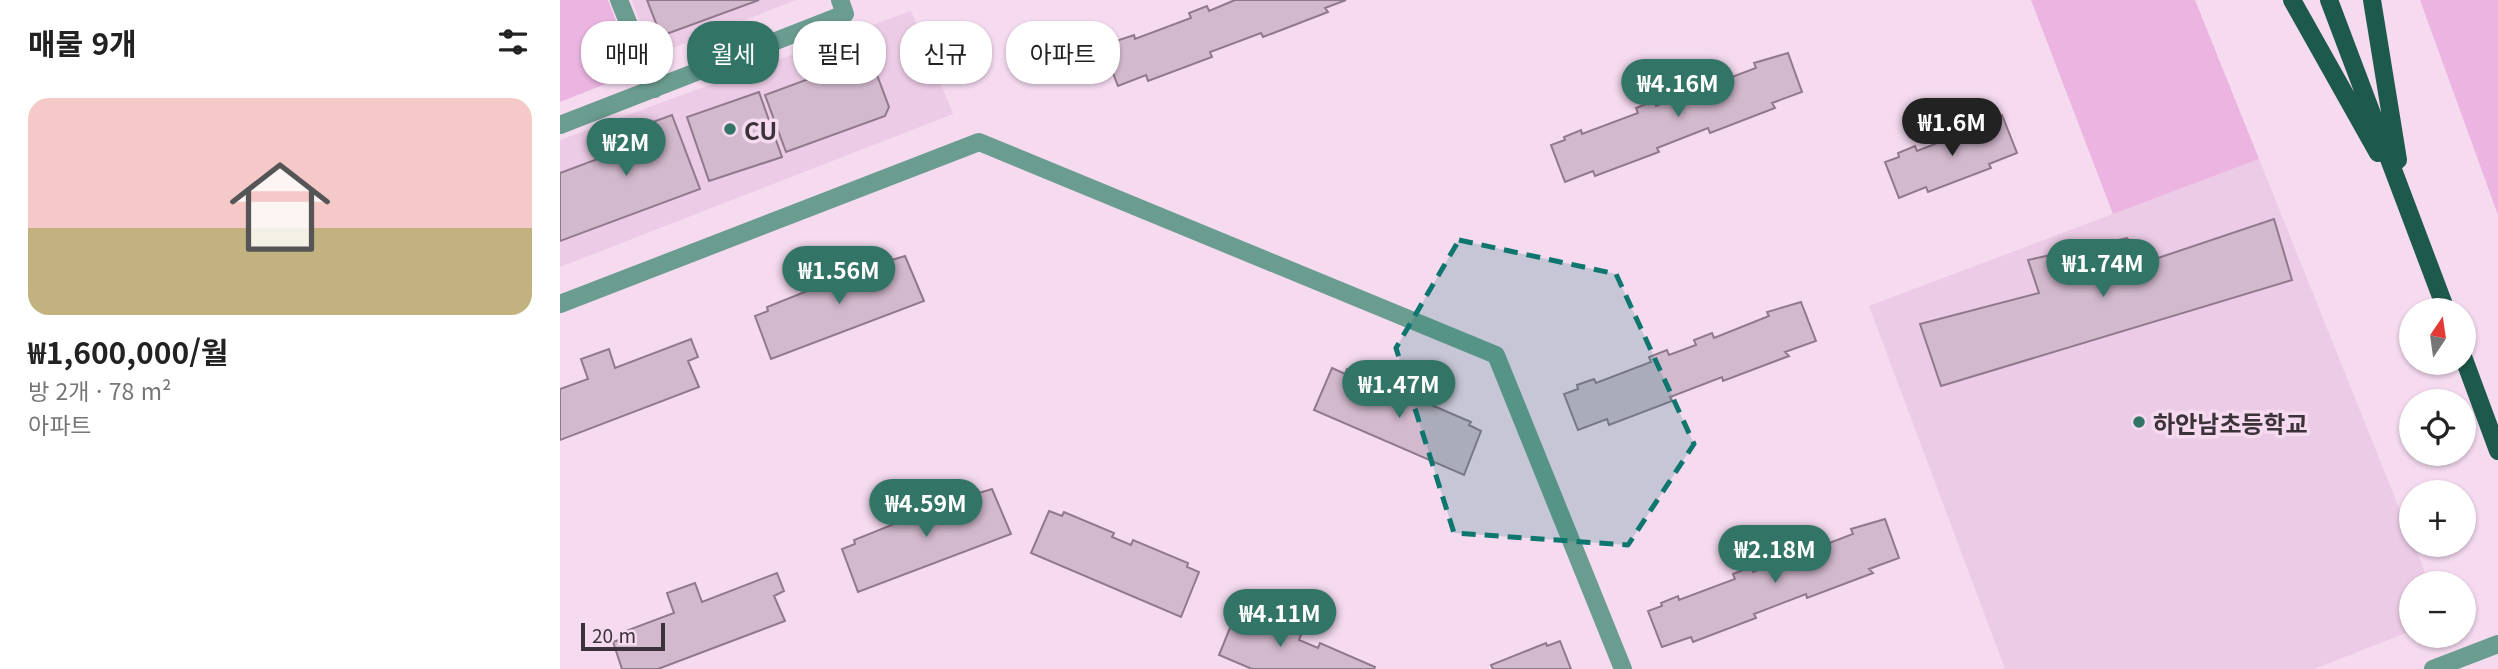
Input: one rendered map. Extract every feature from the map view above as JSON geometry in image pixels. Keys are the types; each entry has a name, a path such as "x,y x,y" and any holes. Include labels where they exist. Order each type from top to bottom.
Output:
{"main road":[{"path":"2292,0 2404,198"},
{"path":"2329,0 2442,298"},
{"path":"2372,0 2404,198"},
{"path":"2470,375 2498,451"}],"street":[{"path":"619,0 654,89"},
{"path":"560,125 845,14 840,0"},
{"path":"560,304 979,142 1496,355 1623,669"},
{"path":"2433,669 2498,644"}],"highlighted area":[{"path":"1459,240 1616,274 1694,444 1628,545 1454,533 1396,348"}],"shaded area":[{"path":"560,0 608,0 616,21 581,21 581,84 605,84 560,102"},
{"path":"632,0 796,0 742,21 687,21 687,42 673,48 673,21 639,21"},
{"path":"2031,0 2195,0 2259,159 2113,214"},
{"path":"2420,0 2498,0 2498,215"},
{"path":"911,11 915,21 900,21 900,84 941,84 953,114 560,267 560,140 712,84 779,84 779,60 793,54 793,84 886,84 886,21 884,21"},
{"name":"하안남초등학교","path":"2259,159 2399,508 2399,557 2419,557 2424,571 2399,571 2399,636 2314,669 2005,669 1869,306"}],"building":[{"path":"647,0 759,0 702,21 687,21 687,26 673,32 673,21 655,21"},
{"path":"1235,0 1346,0 1325,8 1328,12 1263,37 1261,33 1210,52 1212,57 1148,81 1146,75 1118,86 1120,40 1134,35 1135,39 1191,18 1189,13 1207,6 1209,11"},
{"path":"1788,53 1802,92 1772,103 1775,108 1710,133 1708,128 1657,148 1659,152 1595,176 1593,171 1565,182 1551,145 1565,140 1564,137 1581,130 1582,134 1638,113 1636,108 1654,101 1656,106 1682,96 1681,92 1699,85 1700,89 1756,68 1754,63"},
{"path":"795,84 880,84 889,107 885,116 786,152 765,95"},
{"path":"759,92 782,157 709,181 687,117"},
{"path":"672,115 700,189 560,241 560,173 603,157 598,142"},
{"path":"2002,115 2017,153 1989,164 1991,168 1928,192 1926,187 1899,198 1885,162 1899,157 1898,153 1915,146 1917,151 1971,130 1969,125"},
{"path":"2274,219 2292,280 1941,386 1920,324 2039,293 2028,260 2127,238 2149,261"},
{"path":"905,256 924,301 771,359 755,316 768,311 767,307 817,287 819,291 838,283 836,279 891,257 892,260"},
{"path":"1801,302 1816,341 1785,352 1789,356 1723,381 1722,377 1670,397 1672,401 1609,425 1607,419 1578,430 1564,394 1578,389 1577,385 1594,379 1596,383 1651,362 1649,357 1667,350 1669,355 1696,345 1694,340 1712,333 1714,338 1769,316 1767,312"},
{"path":"691,339 698,357 688,361 699,387 560,440 560,389 588,379 581,359 609,349 615,368"},
{"path":"1332,368 1345,374 1347,369 1397,391 1395,394 1414,403 1415,398 1471,422 1469,425 1481,431 1464,475 1314,410"},
{"path":"992,489 1011,534 858,592 842,549 855,544 854,540 904,520 905,524 925,517 923,512 978,490 979,493"},
{"path":"1049,511 1062,516 1064,512 1114,533 1112,537 1131,545 1133,540 1188,563 1187,567 1199,572 1181,617 1031,553"},
{"path":"1885,519 1899,558 1869,569 1873,573 1807,598 1806,594 1754,614 1756,618 1693,642 1691,637 1662,647 1648,611 1662,606 1661,603 1678,596 1679,600 1735,579 1733,574 1751,567 1753,572 1780,562 1778,557 1796,550 1798,555 1853,534 1851,529"},
{"path":"777,573 784,591 774,596 785,621 658,669 622,669 613,642 625,638 623,632 674,613 667,593 695,583 702,602"},
{"path":"1236,613 1249,619 1252,614 1301,635 1299,640 1318,648 1320,643 1375,667 1252,669 1219,655"},
{"path":"1560,641 1571,669 1493,669 1491,665 1546,643 1547,646"}],"place":[{"name":"CU","path":"730,129"},
{"name":"하안남초등학교","path":"2139,422"}]}
